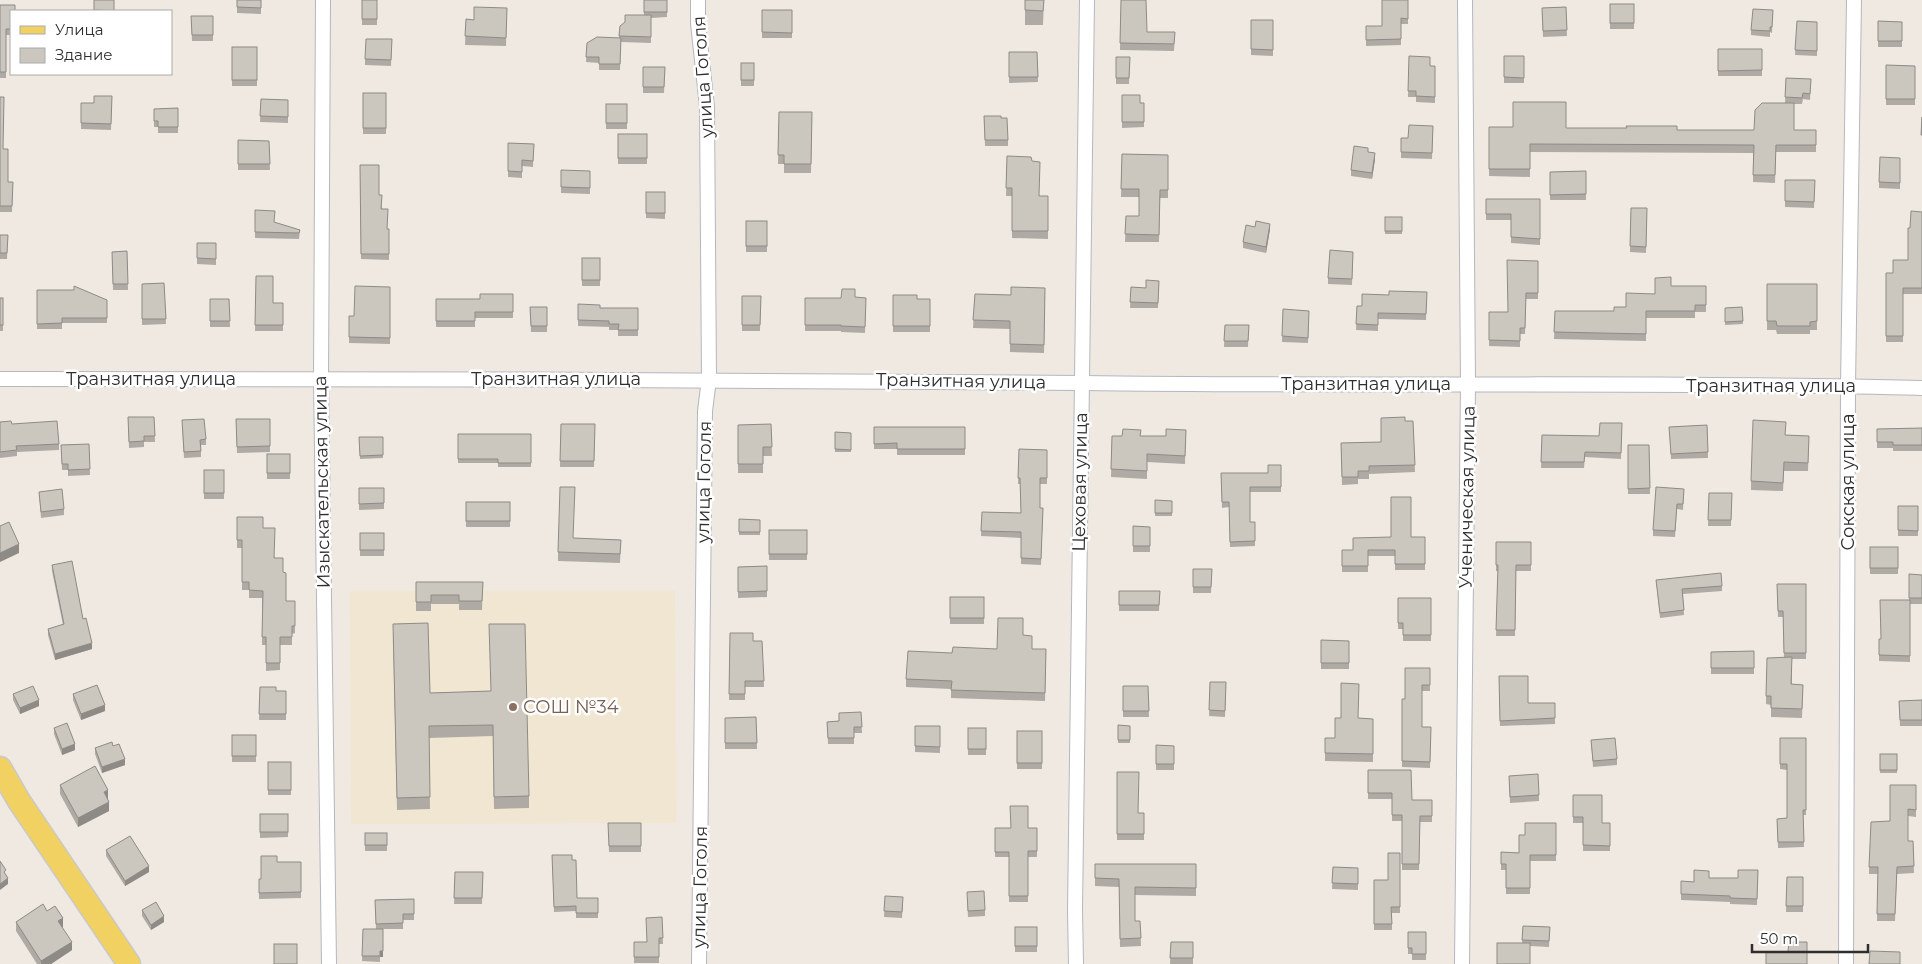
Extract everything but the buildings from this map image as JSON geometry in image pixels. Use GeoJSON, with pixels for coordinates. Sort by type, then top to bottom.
{"type":"FeatureCollection","features":[{"type":"Feature","properties":{"kind":"main road"},"geometry":{"type":"LineString","coordinates":[[0,768],[129,964]]}},
{"type":"Feature","properties":{"kind":"street","name":"Изыскательская улица"},"geometry":{"type":"LineString","coordinates":[[323,0],[321,379],[329,964]]}},
{"type":"Feature","properties":{"kind":"street","name":"улица Гоголя"},"geometry":{"type":"LineString","coordinates":[[698,0],[698,23],[707,107],[709,379],[705,411],[699,964]]}},
{"type":"Feature","properties":{"kind":"street","name":"Цеховая улица"},"geometry":{"type":"LineString","coordinates":[[1076,964],[1087,0]]}},
{"type":"Feature","properties":{"kind":"street","name":"Ученическая улица"},"geometry":{"type":"LineString","coordinates":[[1462,964],[1468,384],[1465,0]]}},
{"type":"Feature","properties":{"kind":"street","name":"Сокская улица"},"geometry":{"type":"LineString","coordinates":[[1846,964],[1848,386],[1854,0]]}},
{"type":"Feature","properties":{"kind":"street","name":"Транзитная улица"},"geometry":{"type":"LineString","coordinates":[[0,379],[709,379],[1922,388]]}},
{"type":"Feature","properties":{"kind":"shaded area","name":"СОШ №34"},"geometry":{"type":"Polygon","coordinates":[[[350,591],[675,591],[676,823],[351,824],[350,591]]]}},
{"type":"Feature","properties":{"kind":"place","name":"СОШ №34"},"geometry":{"type":"Point","coordinates":[513,707]}}]}
